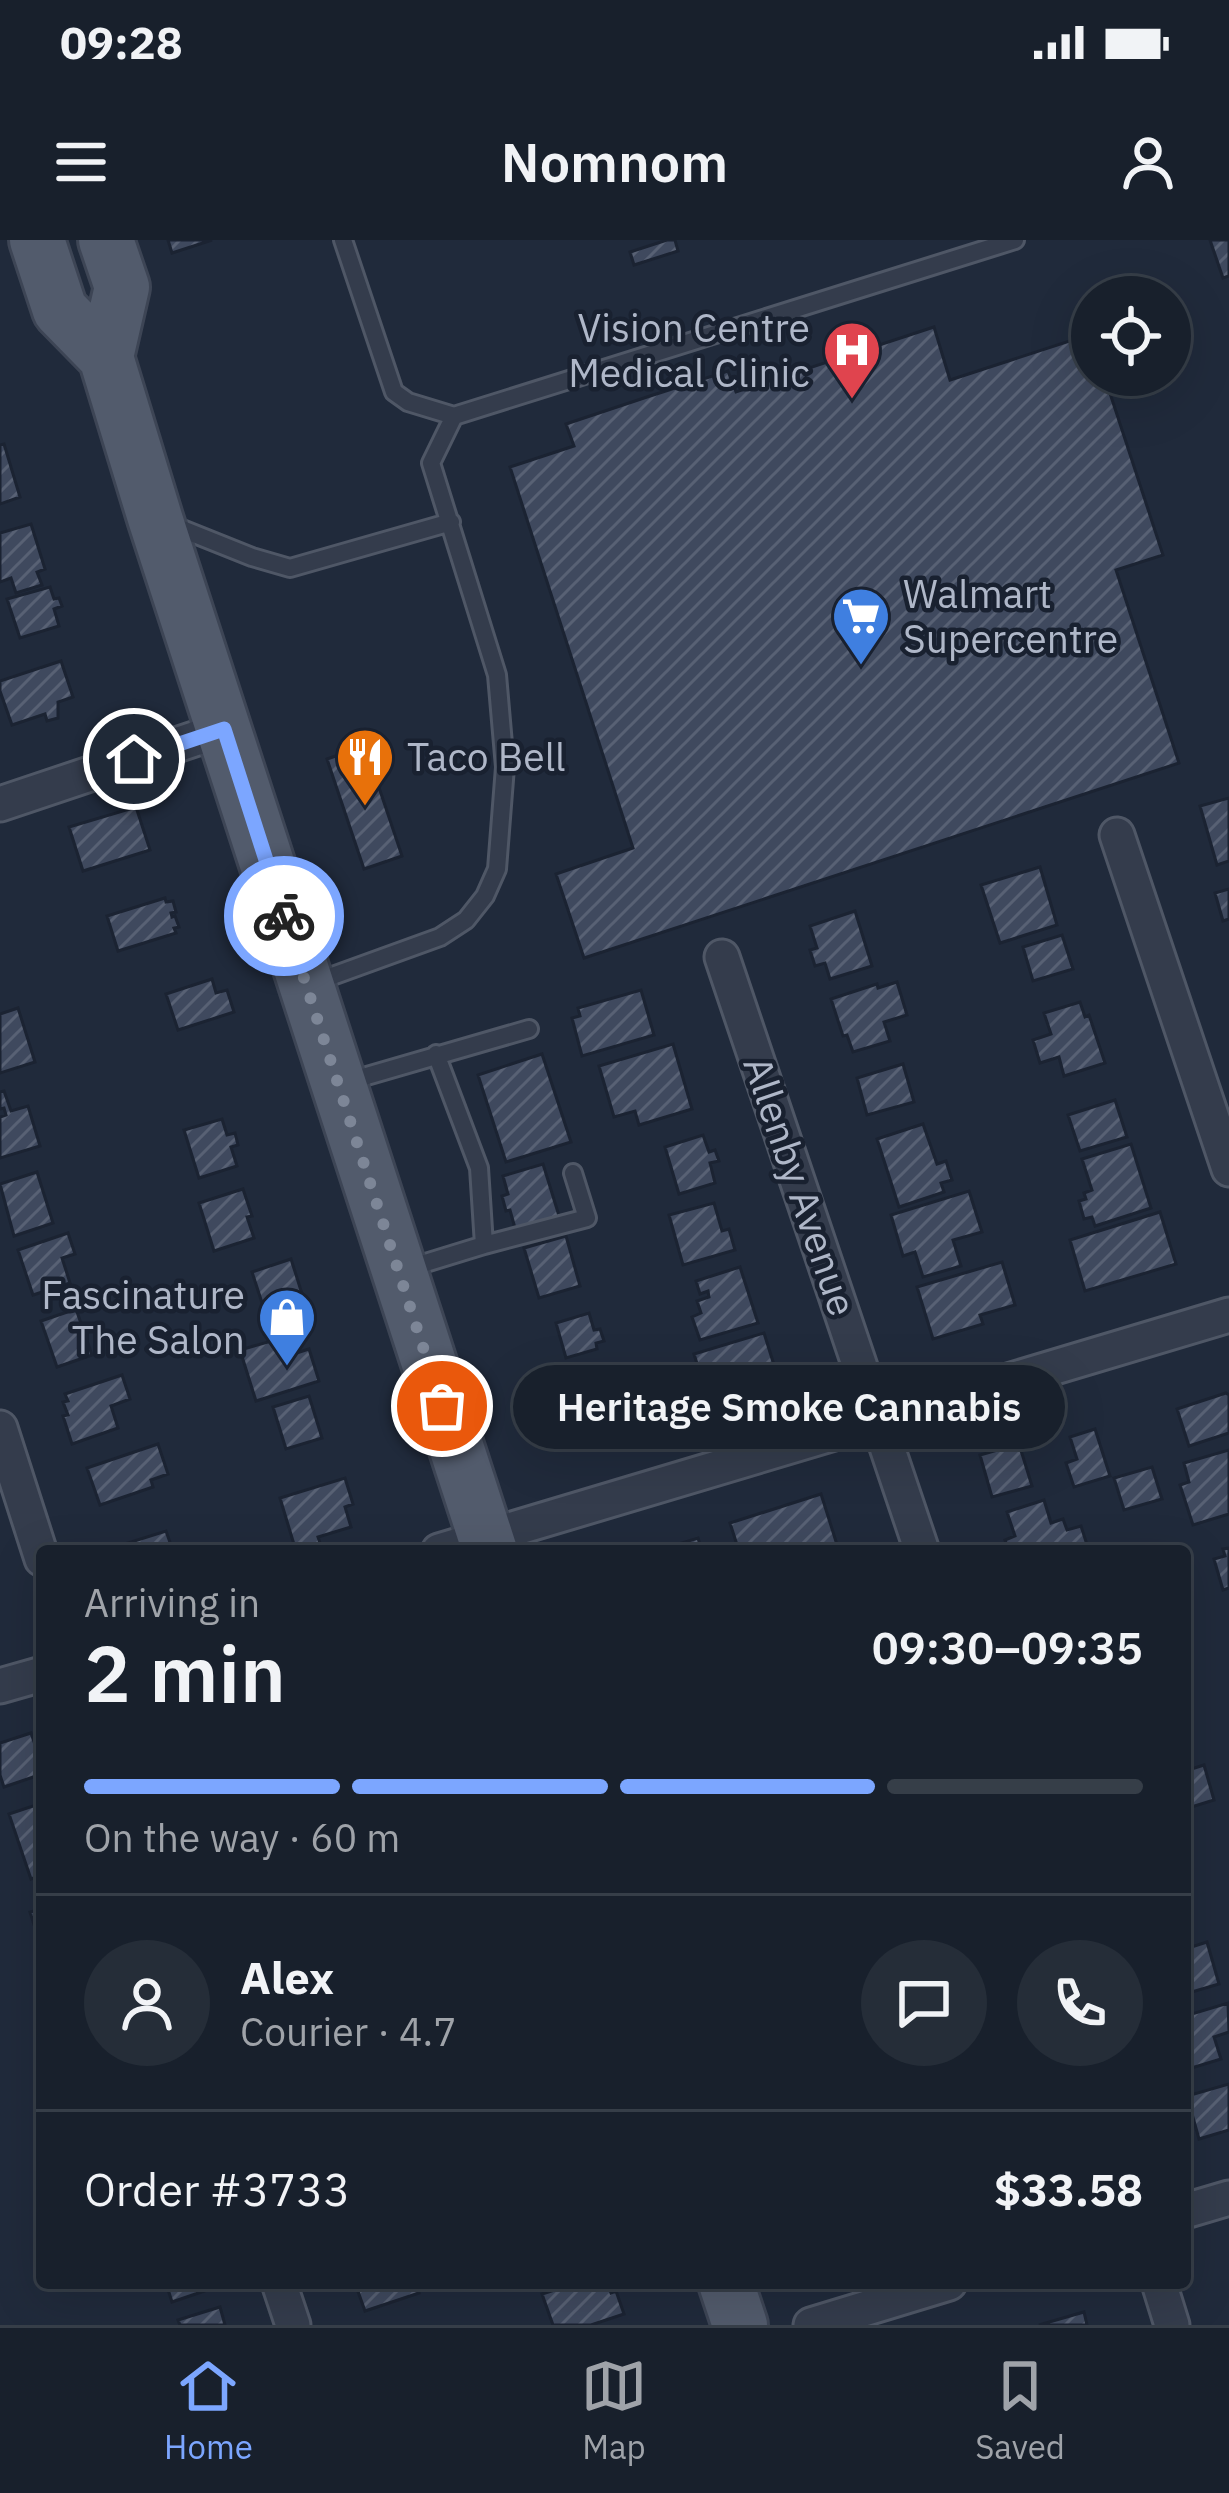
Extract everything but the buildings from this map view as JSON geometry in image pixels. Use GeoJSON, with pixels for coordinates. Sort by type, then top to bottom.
{"type":"FeatureCollection","features":[{"type":"Feature","properties":{"kind":"main road"},"geometry":{"type":"LineString","coordinates":[[38,240],[60,310],[106,357],[398,1271],[471,1545]]}},
{"type":"Feature","properties":{"kind":"main road"},"geometry":{"type":"LineString","coordinates":[[106,240],[122,287],[106,357]]}},
{"type":"Feature","properties":{"kind":"main road"},"geometry":{"type":"LineString","coordinates":[[728,2289],[740,2325]]}},
{"type":"Feature","properties":{"kind":"street"},"geometry":{"type":"LineString","coordinates":[[0,804],[224,729]]}},
{"type":"Feature","properties":{"kind":"street"},"geometry":{"type":"LineString","coordinates":[[1118,836],[1229,1169]]}},
{"type":"Feature","properties":{"kind":"street","name":"Allenby Avenue"},"geometry":{"type":"LineString","coordinates":[[722,957],[920,1545]]}},
{"type":"Feature","properties":{"kind":"street"},"geometry":{"type":"LineString","coordinates":[[474,1545],[1229,1315]]}},
{"type":"Feature","properties":{"kind":"street"},"geometry":{"type":"LineString","coordinates":[[0,1428],[38,1545]]}},
{"type":"Feature","properties":{"kind":"street"},"geometry":{"type":"LineString","coordinates":[[0,1686],[36,1675]]}},
{"type":"Feature","properties":{"kind":"street"},"geometry":{"type":"LineString","coordinates":[[1191,2209],[1229,2198]]}},
{"type":"Feature","properties":{"kind":"street"},"geometry":{"type":"LineString","coordinates":[[281,2289],[293,2325]]}},
{"type":"Feature","properties":{"kind":"street"},"geometry":{"type":"LineString","coordinates":[[811,2325],[930,2289]]}},
{"type":"Feature","properties":{"kind":"street"},"geometry":{"type":"LineString","coordinates":[[1161,2289],[1172,2325]]}},
{"type":"Feature","properties":{"kind":"lane"},"geometry":{"type":"LineString","coordinates":[[344,240],[394,392],[454,416],[1015,240]]}},
{"type":"Feature","properties":{"kind":"lane"},"geometry":{"type":"LineString","coordinates":[[307,986],[440,937],[466,920],[485,896],[497,869],[505,767],[496,675],[430,463],[454,416]]}},
{"type":"Feature","properties":{"kind":"lane"},"geometry":{"type":"LineString","coordinates":[[155,518],[290,568],[451,522]]}},
{"type":"Feature","properties":{"kind":"lane"},"geometry":{"type":"LineString","coordinates":[[339,1084],[529,1029]]}},
{"type":"Feature","properties":{"kind":"lane"},"geometry":{"type":"LineString","coordinates":[[436,1054],[479,1168],[484,1244]]}},
{"type":"Feature","properties":{"kind":"lane"},"geometry":{"type":"LineString","coordinates":[[398,1271],[586,1218],[573,1173]]}},
{"type":"Feature","properties":{"kind":"way so far"},"geometry":{"type":"LineString","coordinates":[[284,916],[442,1406]]}},
{"type":"Feature","properties":{"kind":"place","name":"Vision Centre Medical Clinic"},"geometry":{"type":"Point","coordinates":[852,401]}},
{"type":"Feature","properties":{"kind":"place","name":"Walmart Supercentre"},"geometry":{"type":"Point","coordinates":[861,667]}},
{"type":"Feature","properties":{"kind":"place","name":"Taco Bell"},"geometry":{"type":"Point","coordinates":[365,808]}},
{"type":"Feature","properties":{"kind":"place","name":"Fascinature The Salon"},"geometry":{"type":"Point","coordinates":[287,1368]}},
{"type":"Feature","properties":{"kind":"place","name":"Heritage Smoke Cannabis"},"geometry":{"type":"Point","coordinates":[442,1406]}},
{"type":"Feature","properties":{"kind":"route"},"geometry":{"type":"LineString","coordinates":[[134,759],[224,729],[284,916]]}}]}
